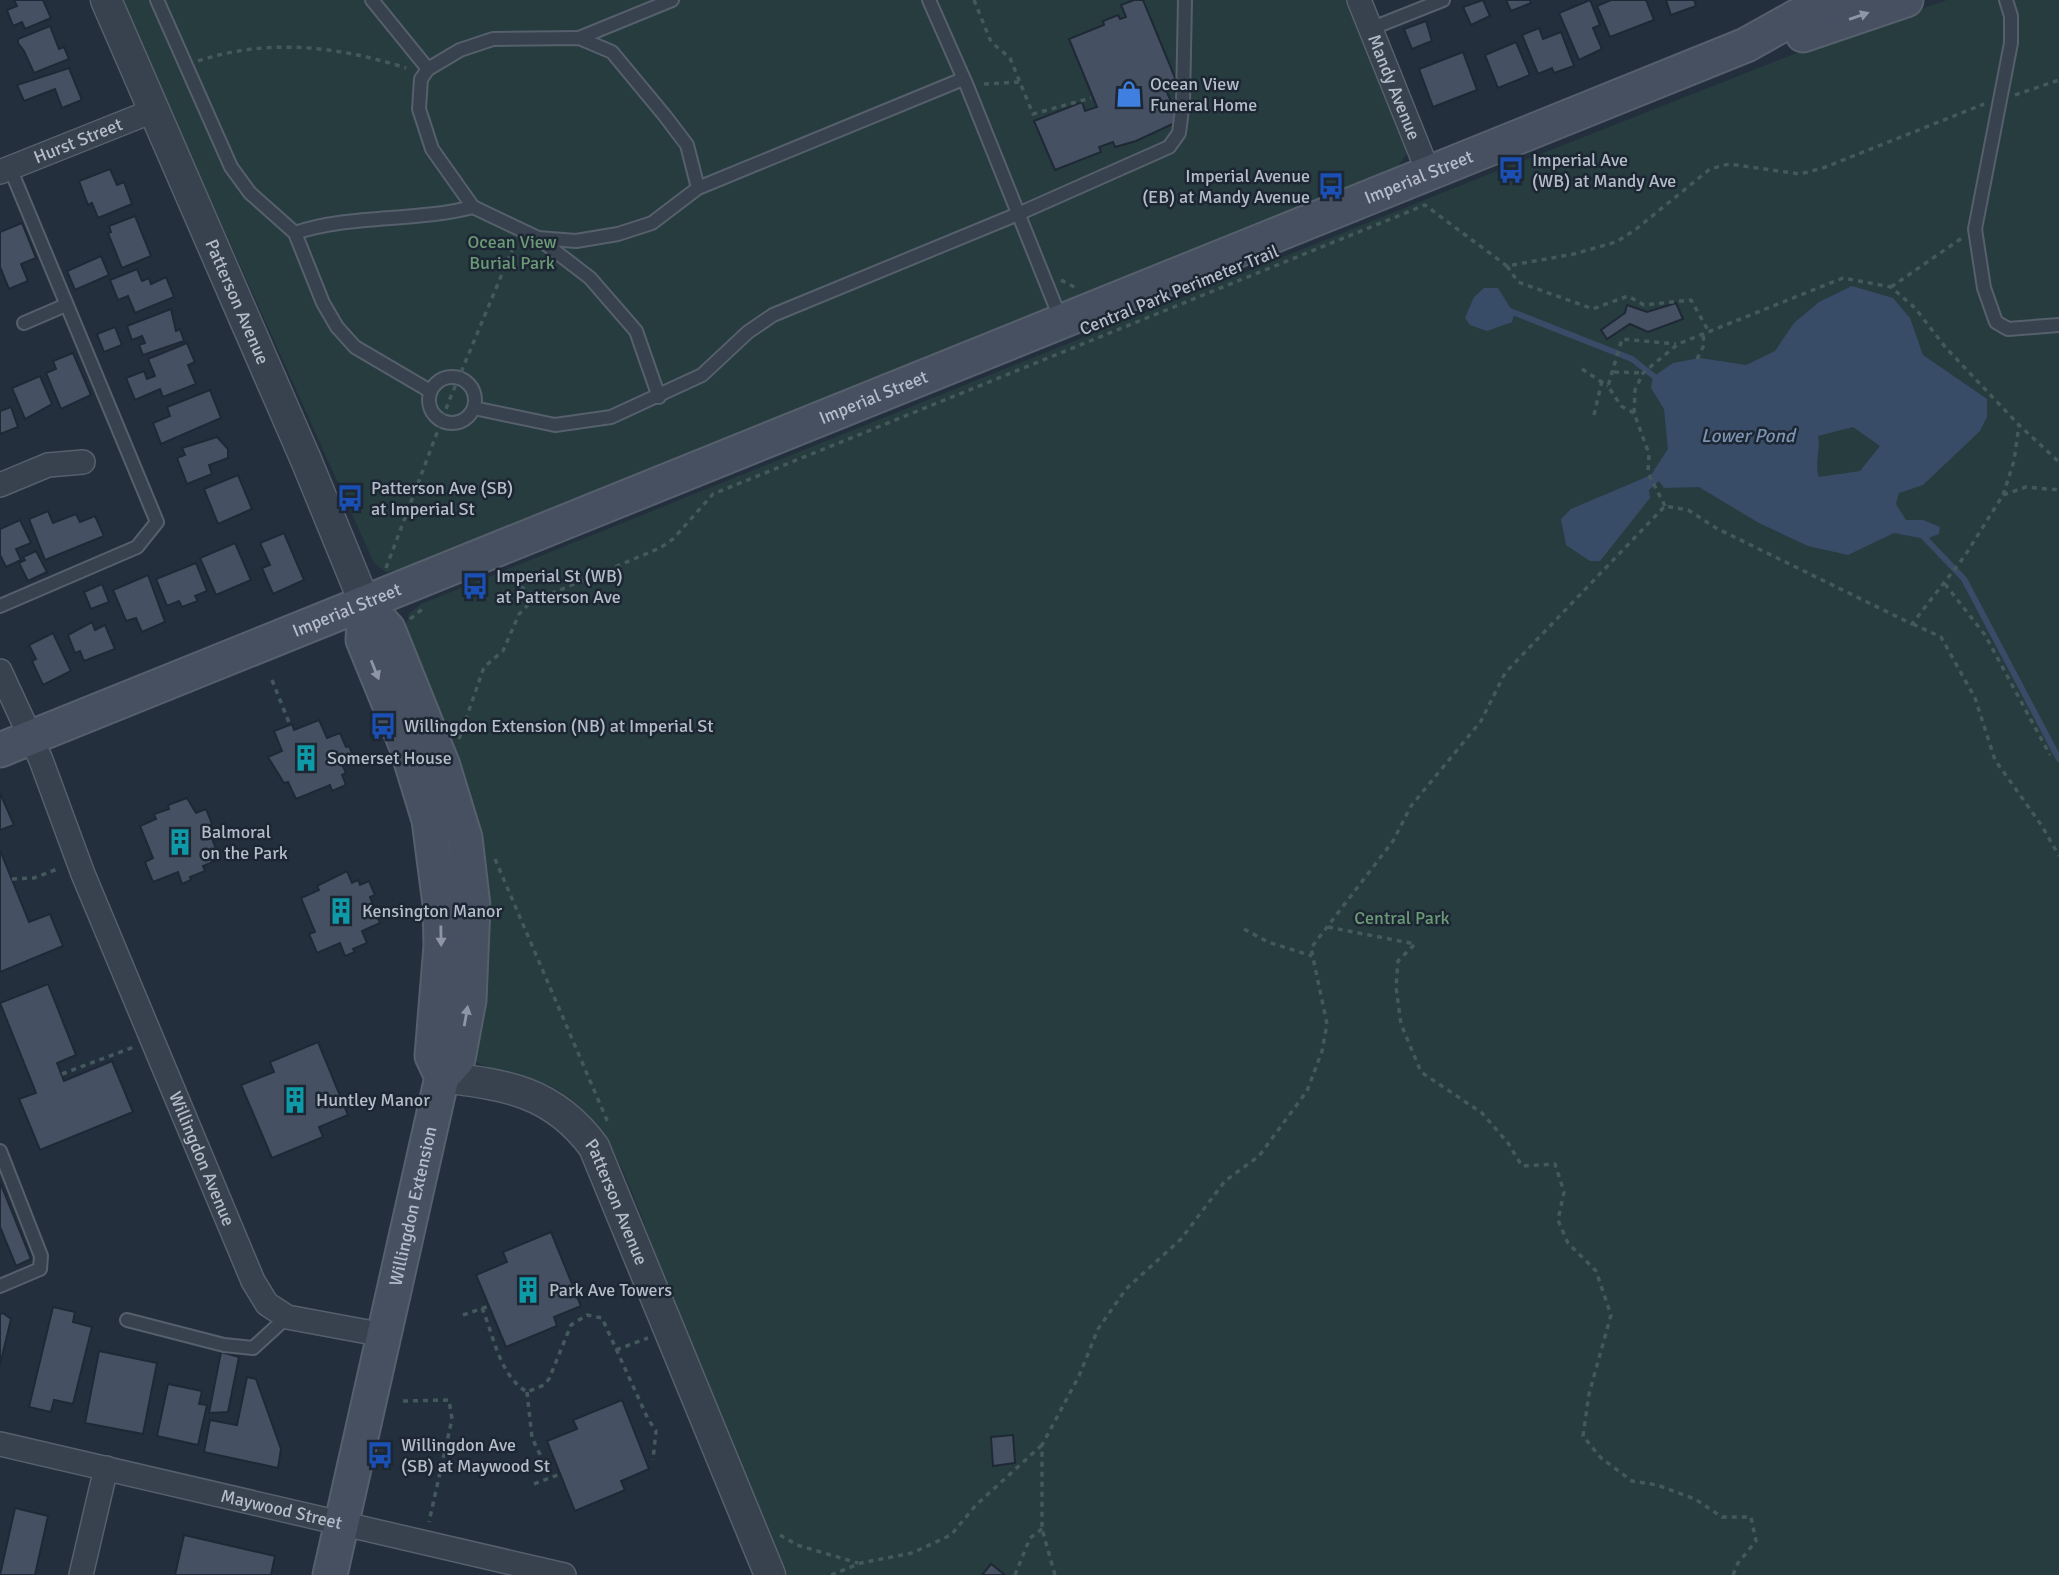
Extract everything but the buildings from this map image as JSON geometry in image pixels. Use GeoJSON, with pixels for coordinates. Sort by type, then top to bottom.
{"type":"FeatureCollection","features":[{"type":"Feature","properties":{"kind":"main road","name":"Imperial Street"},"geometry":{"type":"LineString","coordinates":[[0,750],[1746,45],[1797,17],[1836,0]]}},
{"type":"Feature","properties":{"kind":"main road","name":"Imperial Street"},"geometry":{"type":"LineString","coordinates":[[1746,45],[1801,36],[1906,0]]}},
{"type":"Feature","properties":{"kind":"main road","name":"Willingdon Extension"},"geometry":{"type":"LineString","coordinates":[[365,604],[363,640],[406,745],[429,820],[440,904],[441,946],[432,1056],[442,1077],[384,1335]]}},
{"type":"Feature","properties":{"kind":"main road"},"geometry":{"type":"LineString","coordinates":[[330,1575],[384,1335]]}},
{"type":"Feature","properties":{"kind":"street","name":"Patterson Avenue"},"geometry":{"type":"LineString","coordinates":[[106,0],[365,604]]}},
{"type":"Feature","properties":{"kind":"street","name":"Mandy Avenue"},"geometry":{"type":"LineString","coordinates":[[1359,0],[1429,174]]}},
{"type":"Feature","properties":{"kind":"street","name":"Hurst Street"},"geometry":{"type":"LineString","coordinates":[[5,170],[155,110]]}},
{"type":"Feature","properties":{"kind":"street"},"geometry":{"type":"LineString","coordinates":[[0,485],[48,465],[83,462]]}},
{"type":"Feature","properties":{"kind":"street","name":"Willingdon Avenue"},"geometry":{"type":"LineString","coordinates":[[0,671],[31,738],[83,874],[253,1281],[267,1304],[287,1317]]}},
{"type":"Feature","properties":{"kind":"street","name":"Patterson Avenue"},"geometry":{"type":"LineString","coordinates":[[442,1077],[528,1093],[561,1111],[594,1147],[770,1575]]}},
{"type":"Feature","properties":{"kind":"street"},"geometry":{"type":"LineString","coordinates":[[287,1317],[384,1335]]}},
{"type":"Feature","properties":{"kind":"street","name":"Maywood Street"},"geometry":{"type":"LineString","coordinates":[[0,1444],[564,1575]]}},
{"type":"Feature","properties":{"kind":"street"},"geometry":{"type":"LineString","coordinates":[[81,1575],[106,1468]]}},
{"type":"Feature","properties":{"kind":"lane"},"geometry":{"type":"LineString","coordinates":[[157,0],[231,167],[250,193],[295,233],[337,327],[355,348],[430,391]]}},
{"type":"Feature","properties":{"kind":"lane"},"geometry":{"type":"LineString","coordinates":[[372,0],[426,72]]}},
{"type":"Feature","properties":{"kind":"lane"},"geometry":{"type":"LineString","coordinates":[[659,397],[636,331],[590,278],[538,238],[473,207],[432,149],[419,109],[421,79],[426,72],[460,50],[493,38],[579,38],[672,0]]}},
{"type":"Feature","properties":{"kind":"lane"},"geometry":{"type":"LineString","coordinates":[[929,0],[1062,323]]}},
{"type":"Feature","properties":{"kind":"lane"},"geometry":{"type":"LineString","coordinates":[[474,408],[555,425],[611,417],[702,375],[748,332],[774,315],[1018,214],[1169,147],[1179,133],[1183,102],[1185,0]]}},
{"type":"Feature","properties":{"kind":"lane"},"geometry":{"type":"LineString","coordinates":[[1370,29],[1443,0]]}},
{"type":"Feature","properties":{"kind":"lane"},"geometry":{"type":"LineString","coordinates":[[2006,0],[2011,16],[2011,43],[1975,229],[1984,288],[1996,322],[2008,329],[2059,325]]}},
{"type":"Feature","properties":{"kind":"lane"},"geometry":{"type":"LineString","coordinates":[[579,38],[612,52],[665,116],[687,145],[698,188]]}},
{"type":"Feature","properties":{"kind":"lane"},"geometry":{"type":"LineString","coordinates":[[538,238],[576,241],[618,234],[652,223],[698,188],[965,83]]}},
{"type":"Feature","properties":{"kind":"lane"},"geometry":{"type":"LineString","coordinates":[[0,606],[137,547],[157,522],[66,305],[5,170]]}},
{"type":"Feature","properties":{"kind":"lane"},"geometry":{"type":"LineString","coordinates":[[295,233],[315,226],[441,215],[473,207]]}},
{"type":"Feature","properties":{"kind":"lane"},"geometry":{"type":"LineString","coordinates":[[23,323],[66,305]]}},
{"type":"Feature","properties":{"kind":"lane"},"geometry":{"type":"LineString","coordinates":[[445,378],[459,378],[471,387],[474,408],[464,420],[449,424],[442,422],[431,412],[430,391],[445,378]]}},
{"type":"Feature","properties":{"kind":"lane"},"geometry":{"type":"LineString","coordinates":[[0,1151],[41,1256],[40,1269],[0,1286]]}},
{"type":"Feature","properties":{"kind":"lane"},"geometry":{"type":"LineString","coordinates":[[127,1320],[223,1345],[253,1349],[287,1317]]}},
{"type":"Feature","properties":{"kind":"path"},"geometry":{"type":"LineString","coordinates":[[974,0],[991,42],[1010,58],[1033,114],[1091,97]]}},
{"type":"Feature","properties":{"kind":"path"},"geometry":{"type":"LineString","coordinates":[[186,65],[227,51],[278,47],[327,48],[426,72]]}},
{"type":"Feature","properties":{"kind":"path"},"geometry":{"type":"LineString","coordinates":[[2015,95],[2059,80]]}},
{"type":"Feature","properties":{"kind":"path"},"geometry":{"type":"LineString","coordinates":[[965,83],[1020,82]]}},
{"type":"Feature","properties":{"kind":"path"},"geometry":{"type":"LineString","coordinates":[[1697,359],[1706,333],[1691,300],[1644,305],[1628,296],[1593,309],[1518,282],[1507,266],[1574,254],[1616,242],[1635,230],[1710,169],[1729,164],[1800,174],[1823,168],[1991,101]]}},
{"type":"Feature","properties":{"kind":"path","name":"Central Park Perimeter Trail"},"geometry":{"type":"LineString","coordinates":[[457,746],[484,667],[503,651],[519,614],[539,599],[660,548],[673,539],[713,494],[1425,205],[1507,266]]}},
{"type":"Feature","properties":{"kind":"path"},"geometry":{"type":"LineString","coordinates":[[386,570],[459,378],[520,229]]}},
{"type":"Feature","properties":{"kind":"path"},"geometry":{"type":"LineString","coordinates":[[1891,287],[1975,229]]}},
{"type":"Feature","properties":{"kind":"path"},"geometry":{"type":"LineString","coordinates":[[1665,506],[1648,473],[1649,454],[1634,413],[1635,390],[1643,373],[1678,344],[1756,310],[1843,278],[1891,287],[1915,308],[1946,348],[2019,425],[2059,462]]}},
{"type":"Feature","properties":{"kind":"path"},"geometry":{"type":"LineString","coordinates":[[1608,386],[1622,339],[1678,344]]}},
{"type":"Feature","properties":{"kind":"path"},"geometry":{"type":"LineString","coordinates":[[1582,369],[1608,386],[1621,406],[1634,413]]}},
{"type":"Feature","properties":{"kind":"path"},"geometry":{"type":"LineString","coordinates":[[1613,372],[1643,373]]}},
{"type":"Feature","properties":{"kind":"path"},"geometry":{"type":"LineString","coordinates":[[1594,415],[1602,381]]}},
{"type":"Feature","properties":{"kind":"path"},"geometry":{"type":"LineString","coordinates":[[1912,624],[1945,584],[2003,495],[2014,461],[2019,425]]}},
{"type":"Feature","properties":{"kind":"path"},"geometry":{"type":"LineString","coordinates":[[2003,495],[2026,487],[2059,490]]}},
{"type":"Feature","properties":{"kind":"path"},"geometry":{"type":"LineString","coordinates":[[1665,506],[1688,510],[1716,528],[1941,636],[1975,698],[1995,760],[2042,826],[2059,856]]}},
{"type":"Feature","properties":{"kind":"path"},"geometry":{"type":"LineString","coordinates":[[831,1575],[860,1563],[912,1553],[951,1535],[976,1505],[1042,1446],[1079,1376],[1098,1329],[1126,1289],[1181,1239],[1225,1181],[1259,1156],[1307,1091],[1322,1051],[1327,1024],[1311,948],[1392,841],[1411,806],[1481,721],[1505,673],[1665,506]]}},
{"type":"Feature","properties":{"kind":"path"},"geometry":{"type":"LineString","coordinates":[[495,579],[505,575],[539,599]]}},
{"type":"Feature","properties":{"kind":"path"},"geometry":{"type":"LineString","coordinates":[[1945,584],[1985,635],[2050,755]]}},
{"type":"Feature","properties":{"kind":"path"},"geometry":{"type":"LineString","coordinates":[[407,619],[411,620],[428,605]]}},
{"type":"Feature","properties":{"kind":"path"},"geometry":{"type":"LineString","coordinates":[[272,680],[290,725]]}},
{"type":"Feature","properties":{"kind":"path"},"geometry":{"type":"LineString","coordinates":[[12,878],[33,878],[65,866]]}},
{"type":"Feature","properties":{"kind":"path"},"geometry":{"type":"LineString","coordinates":[[1328,927],[1415,944],[1398,961],[1396,998],[1401,1024],[1421,1072],[1482,1113],[1508,1143],[1522,1166],[1555,1164],[1564,1192],[1558,1220],[1568,1243],[1596,1271],[1611,1315],[1588,1394],[1583,1436],[1601,1458],[1632,1481],[1657,1485],[1695,1499],[1722,1517],[1751,1517],[1756,1541],[1738,1563],[1733,1575]]}},
{"type":"Feature","properties":{"kind":"path"},"geometry":{"type":"LineString","coordinates":[[1244,929],[1268,942],[1312,957]]}},
{"type":"Feature","properties":{"kind":"path"},"geometry":{"type":"LineString","coordinates":[[62,1074],[139,1045]]}},
{"type":"Feature","properties":{"kind":"path"},"geometry":{"type":"LineString","coordinates":[[463,1315],[489,1306]]}},
{"type":"Feature","properties":{"kind":"path"},"geometry":{"type":"LineString","coordinates":[[482,1308],[506,1370],[513,1381],[527,1392],[532,1437],[551,1478]]}},
{"type":"Feature","properties":{"kind":"path"},"geometry":{"type":"LineString","coordinates":[[527,1392],[544,1385],[549,1379],[567,1333],[576,1320],[593,1314],[599,1316],[656,1431],[653,1460]]}},
{"type":"Feature","properties":{"kind":"path"},"geometry":{"type":"LineString","coordinates":[[615,1350],[650,1337]]}},
{"type":"Feature","properties":{"kind":"path"},"geometry":{"type":"LineString","coordinates":[[403,1401],[449,1400],[452,1419],[428,1524]]}},
{"type":"Feature","properties":{"kind":"path"},"geometry":{"type":"LineString","coordinates":[[1042,1446],[1042,1529],[1055,1575]]}},
{"type":"Feature","properties":{"kind":"path"},"geometry":{"type":"LineString","coordinates":[[380,1455],[391,1458]]}},
{"type":"Feature","properties":{"kind":"path"},"geometry":{"type":"LineString","coordinates":[[534,1484],[560,1474]]}},
{"type":"Feature","properties":{"kind":"path"},"geometry":{"type":"LineString","coordinates":[[1015,1575],[1030,1538],[1042,1529]]}},
{"type":"Feature","properties":{"kind":"path"},"geometry":{"type":"LineString","coordinates":[[774,1532],[797,1545],[860,1563]]}},
{"type":"Feature","properties":{"kind":"green space","name":"Ocean View Burial Park"},"geometry":{"type":"Polygon","coordinates":[[[121,0],[1347,0],[1407,153],[1398,167],[399,570],[386,572],[374,563],[121,0]]]}},
{"type":"Feature","properties":{"kind":"green space","name":"Central Park"},"geometry":{"type":"Polygon","coordinates":[[[1947,0],[2059,0],[2059,1575],[781,1575],[766,1526],[704,1375],[695,1367],[656,1270],[658,1260],[630,1186],[606,1139],[572,1100],[550,1086],[474,1060],[480,991],[406,626],[409,614],[421,604],[1454,188],[1827,41],[1947,0]]]}},
{"type":"Feature","properties":{"kind":"water","name":"Lower Pond"},"geometry":{"type":"Polygon","coordinates":[[[1852,286],[1893,298],[1910,318],[1923,355],[1987,399],[1987,417],[1980,431],[1923,485],[1899,493],[1896,504],[1906,520],[1923,520],[1940,527],[1939,534],[1926,539],[1894,533],[1848,555],[1808,546],[1759,523],[1699,487],[1664,488],[1659,481],[1649,490],[1650,498],[1600,561],[1590,561],[1566,545],[1561,519],[1571,509],[1651,475],[1668,449],[1664,409],[1651,388],[1653,377],[1673,363],[1700,358],[1746,365],[1775,351],[1794,323],[1819,302],[1852,286]],[[1853,427],[1818,436],[1819,477],[1860,471],[1880,446],[1853,427]]]}},
{"type":"Feature","properties":{"kind":"water"},"geometry":{"type":"Polygon","coordinates":[[[1484,288],[1498,288],[1514,314],[1512,322],[1487,331],[1470,325],[1465,318],[1474,297],[1484,288]]]}},
{"type":"Feature","properties":{"kind":"waterway"},"geometry":{"type":"LineString","coordinates":[[1510,311],[1632,359],[1660,381]]}},
{"type":"Feature","properties":{"kind":"waterway"},"geometry":{"type":"LineString","coordinates":[[1922,535],[1964,579],[2059,759]]}},
{"type":"Feature","properties":{"kind":"place","name":"Ocean View Funeral Home"},"geometry":{"type":"Point","coordinates":[1129,94]}},
{"type":"Feature","properties":{"kind":"place","name":"Imperial Ave (WB) at Mandy Ave"},"geometry":{"type":"Point","coordinates":[1511,170]}},
{"type":"Feature","properties":{"kind":"place","name":"Imperial Avenue (EB) at Mandy Avenue"},"geometry":{"type":"Point","coordinates":[1331,186]}},
{"type":"Feature","properties":{"kind":"place","name":"Patterson Ave (SB) at Imperial St"},"geometry":{"type":"Point","coordinates":[350,498]}},
{"type":"Feature","properties":{"kind":"place","name":"Imperial St (WB) at Patterson Ave"},"geometry":{"type":"Point","coordinates":[475,586]}},
{"type":"Feature","properties":{"kind":"place","name":"Willingdon Extension (NB) at Imperial St"},"geometry":{"type":"Point","coordinates":[383,726]}},
{"type":"Feature","properties":{"kind":"place","name":"Somerset House"},"geometry":{"type":"Point","coordinates":[306,758]}},
{"type":"Feature","properties":{"kind":"place","name":"Balmoral on the Park"},"geometry":{"type":"Point","coordinates":[180,842]}},
{"type":"Feature","properties":{"kind":"place","name":"Kensington Manor"},"geometry":{"type":"Point","coordinates":[341,911]}},
{"type":"Feature","properties":{"kind":"place","name":"Huntley Manor"},"geometry":{"type":"Point","coordinates":[295,1100]}},
{"type":"Feature","properties":{"kind":"place","name":"Park Ave Towers"},"geometry":{"type":"Point","coordinates":[528,1290]}},
{"type":"Feature","properties":{"kind":"place","name":"Willingdon Ave (SB) at Maywood St"},"geometry":{"type":"Point","coordinates":[380,1455]}}]}
